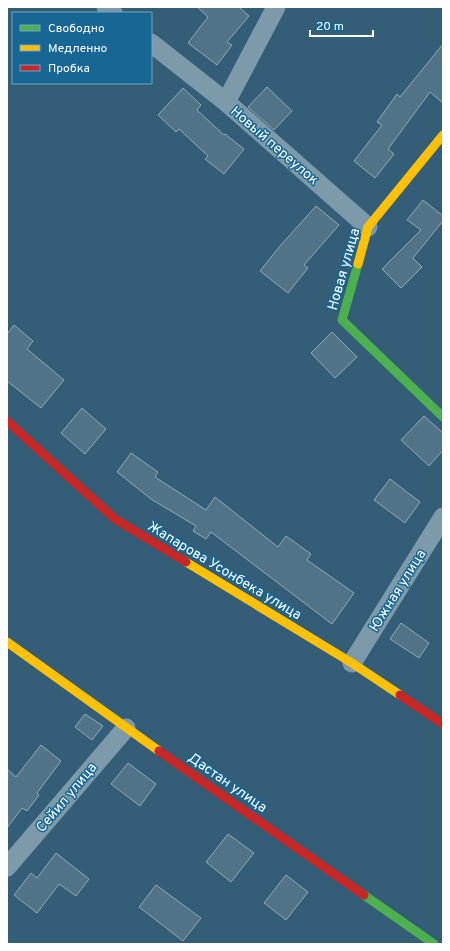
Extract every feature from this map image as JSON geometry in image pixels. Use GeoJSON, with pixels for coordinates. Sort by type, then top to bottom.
{"type":"FeatureCollection","features":[{"type":"Feature","properties":{"kind":"street","name":"Новый переулок"},"geometry":{"type":"LineString","coordinates":[[276,7],[226,102],[368,227]]}},
{"type":"Feature","properties":{"kind":"street"},"geometry":{"type":"LineString","coordinates":[[152,43],[226,102]]}},
{"type":"Feature","properties":{"kind":"street","name":"Новая улица"},"geometry":{"type":"LineString","coordinates":[[443,135],[368,227],[342,320],[443,417]]}},
{"type":"Feature","properties":{"kind":"street","name":"Жапарова Усонбека улица"},"geometry":{"type":"LineString","coordinates":[[7,421],[115,519],[352,663],[443,724]]}},
{"type":"Feature","properties":{"kind":"street","name":"Южная улица"},"geometry":{"type":"LineString","coordinates":[[352,663],[443,517]]}},
{"type":"Feature","properties":{"kind":"street","name":"Дастан улица"},"geometry":{"type":"LineString","coordinates":[[7,642],[126,728],[434,944]]}},
{"type":"Feature","properties":{"kind":"street","name":"Сейил улица"},"geometry":{"type":"LineString","coordinates":[[7,867],[126,728]]}},
{"type":"Feature","properties":{"kind":"building"},"geometry":{"type":"Polygon","coordinates":[[[197,7],[239,7],[249,16],[227,42],[232,45],[217,65],[188,43],[208,17],[197,7]]]}},
{"type":"Feature","properties":{"kind":"building"},"geometry":{"type":"Polygon","coordinates":[[[443,44],[443,103],[430,92],[388,149],[394,154],[375,178],[354,161],[382,125],[377,122],[397,94],[400,97],[443,44]]]}},
{"type":"Feature","properties":{"kind":"building"},"geometry":{"type":"Polygon","coordinates":[[[267,87],[292,111],[274,130],[248,107],[267,87]]]}},
{"type":"Feature","properties":{"kind":"building"},"geometry":{"type":"Polygon","coordinates":[[[183,88],[201,105],[197,110],[224,135],[225,134],[244,149],[224,174],[205,159],[208,156],[179,129],[176,132],[158,115],[183,88]]]}},
{"type":"Feature","properties":{"kind":"building"},"geometry":{"type":"Polygon","coordinates":[[[423,200],[443,216],[443,221],[413,258],[422,267],[401,288],[382,269],[421,230],[407,220],[423,200]]]}},
{"type":"Feature","properties":{"kind":"building"},"geometry":{"type":"Polygon","coordinates":[[[316,206],[339,225],[304,265],[308,268],[288,293],[260,271],[316,206]]]}},
{"type":"Feature","properties":{"kind":"building"},"geometry":{"type":"Polygon","coordinates":[[[14,325],[33,341],[27,349],[64,380],[41,408],[7,381],[7,334],[14,325]]]}},
{"type":"Feature","properties":{"kind":"building"},"geometry":{"type":"Polygon","coordinates":[[[332,332],[357,357],[335,378],[311,353],[332,332]]]}},
{"type":"Feature","properties":{"kind":"building"},"geometry":{"type":"Polygon","coordinates":[[[82,408],[106,429],[85,454],[61,433],[82,408]]]}},
{"type":"Feature","properties":{"kind":"building"},"geometry":{"type":"Polygon","coordinates":[[[424,416],[443,433],[443,450],[429,466],[401,440],[424,416]]]}},
{"type":"Feature","properties":{"kind":"building"},"geometry":{"type":"Polygon","coordinates":[[[131,453],[158,472],[155,477],[206,510],[215,497],[278,547],[286,536],[311,554],[307,560],[354,593],[332,624],[211,532],[206,539],[193,531],[196,526],[151,499],[117,472],[131,453]]]}},
{"type":"Feature","properties":{"kind":"building"},"geometry":{"type":"Polygon","coordinates":[[[390,479],[420,502],[405,523],[374,500],[390,479]]]}},
{"type":"Feature","properties":{"kind":"building"},"geometry":{"type":"Polygon","coordinates":[[[401,623],[429,643],[419,658],[390,639],[401,623]]]}},
{"type":"Feature","properties":{"kind":"building"},"geometry":{"type":"Polygon","coordinates":[[[85,714],[103,726],[92,740],[75,727],[85,714]]]}},
{"type":"Feature","properties":{"kind":"building"},"geometry":{"type":"Polygon","coordinates":[[[41,745],[61,761],[37,793],[39,795],[27,811],[22,808],[7,828],[7,769],[16,777],[41,745]]]}},
{"type":"Feature","properties":{"kind":"building"},"geometry":{"type":"Polygon","coordinates":[[[128,763],[156,784],[140,806],[111,784],[128,763]]]}},
{"type":"Feature","properties":{"kind":"building"},"geometry":{"type":"Polygon","coordinates":[[[228,834],[254,853],[231,882],[206,862],[228,834]]]}},
{"type":"Feature","properties":{"kind":"building"},"geometry":{"type":"Polygon","coordinates":[[[56,853],[89,879],[76,896],[59,884],[37,913],[14,895],[31,873],[37,878],[56,853]]]}},
{"type":"Feature","properties":{"kind":"building"},"geometry":{"type":"Polygon","coordinates":[[[286,875],[308,892],[286,920],[264,903],[286,875]]]}},
{"type":"Feature","properties":{"kind":"building"},"geometry":{"type":"Polygon","coordinates":[[[156,885],[201,918],[183,941],[139,907],[156,885]]]}},
{"type":"Feature","properties":{"kind":"traffic: fast"},"geometry":{"type":"LineString","coordinates":[[358,264],[342,320],[443,417]]}},
{"type":"Feature","properties":{"kind":"traffic: fast"},"geometry":{"type":"LineString","coordinates":[[364,895],[434,944]]}},
{"type":"Feature","properties":{"kind":"traffic: slow"},"geometry":{"type":"LineString","coordinates":[[358,264],[368,227],[443,135]]}},
{"type":"Feature","properties":{"kind":"traffic: slow"},"geometry":{"type":"LineString","coordinates":[[186,562],[352,663],[400,695]]}},
{"type":"Feature","properties":{"kind":"traffic: slow"},"geometry":{"type":"LineString","coordinates":[[7,642],[159,751]]}},
{"type":"Feature","properties":{"kind":"traffic: jam"},"geometry":{"type":"LineString","coordinates":[[7,421],[115,519],[186,562]]}},
{"type":"Feature","properties":{"kind":"traffic: jam"},"geometry":{"type":"LineString","coordinates":[[400,695],[443,724]]}},
{"type":"Feature","properties":{"kind":"traffic: jam"},"geometry":{"type":"LineString","coordinates":[[159,751],[364,895]]}}]}
